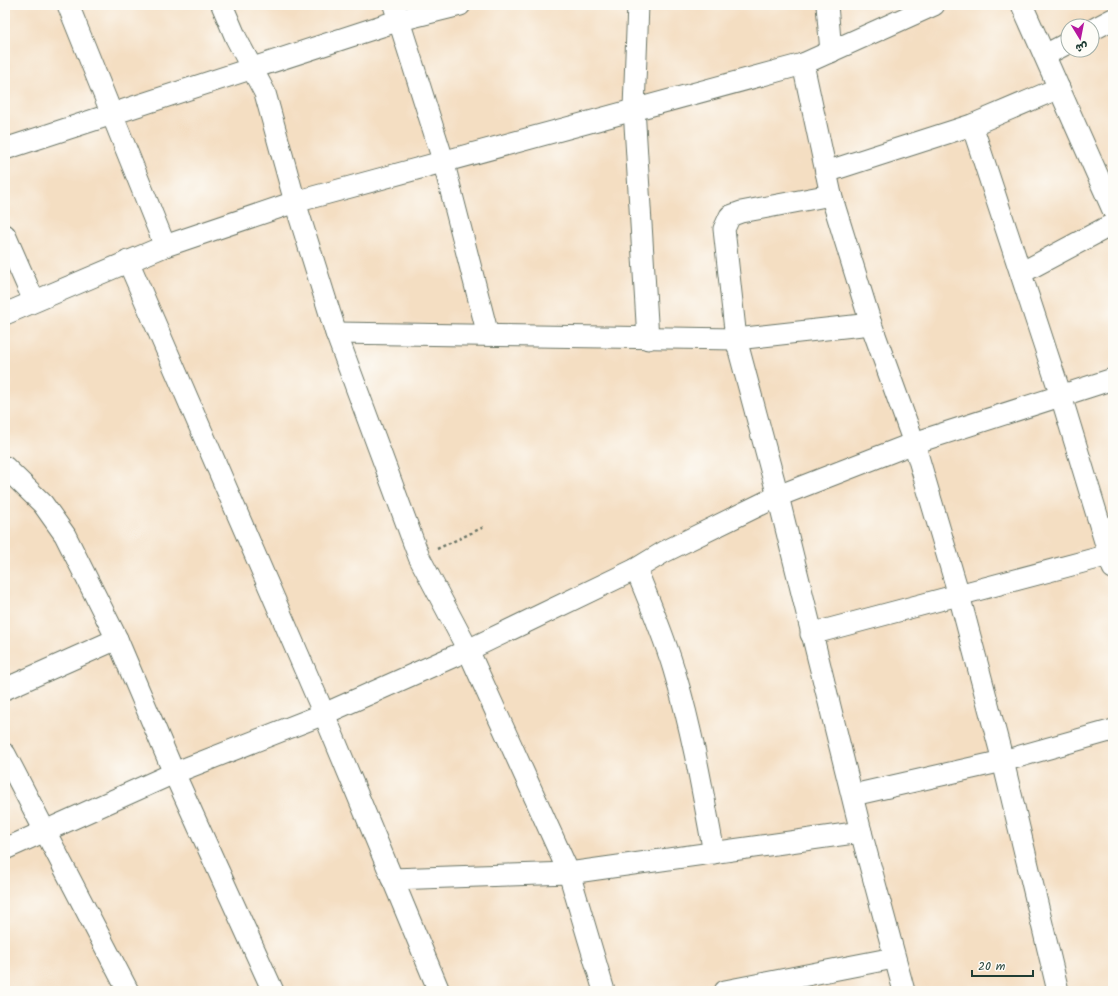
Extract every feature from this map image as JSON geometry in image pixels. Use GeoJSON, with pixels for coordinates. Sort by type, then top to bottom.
{"type":"FeatureCollection","features":[{"type":"Feature","properties":{"kind":"street"},"geometry":{"type":"LineString","coordinates":[[68,5],[165,246]]}},
{"type":"Feature","properties":{"kind":"street"},"geometry":{"type":"LineString","coordinates":[[222,5],[236,38],[265,93],[273,115],[295,202],[336,333],[419,557],[468,650],[569,873],[604,991]]}},
{"type":"Feature","properties":{"kind":"street"},"geometry":{"type":"LineString","coordinates":[[5,149],[253,69],[397,12],[460,5]]}},
{"type":"Feature","properties":{"kind":"street"},"geometry":{"type":"LineString","coordinates":[[638,5],[634,108],[648,339]]}},
{"type":"Feature","properties":{"kind":"street"},"geometry":{"type":"LineString","coordinates":[[827,5],[830,52]]}},
{"type":"Feature","properties":{"kind":"street"},"geometry":{"type":"LineString","coordinates":[[5,314],[165,246],[295,202],[634,108],[803,64],[934,5]]}},
{"type":"Feature","properties":{"kind":"street"},"geometry":{"type":"LineString","coordinates":[[1022,5],[1113,210]]}},
{"type":"Feature","properties":{"kind":"street"},"geometry":{"type":"LineString","coordinates":[[397,12],[443,160],[488,335]]}},
{"type":"Feature","properties":{"kind":"street"},"geometry":{"type":"LineString","coordinates":[[1100,26],[1113,19]]}},
{"type":"Feature","properties":{"kind":"street"},"geometry":{"type":"LineString","coordinates":[[1045,55],[1060,47]]}},
{"type":"Feature","properties":{"kind":"street"},"geometry":{"type":"LineString","coordinates":[[803,64],[831,195],[871,324],[914,443],[959,595],[1003,761],[1058,991]]}},
{"type":"Feature","properties":{"kind":"street"},"geometry":{"type":"LineString","coordinates":[[826,172],[972,125],[1059,88]]}},
{"type":"Feature","properties":{"kind":"street"},"geometry":{"type":"LineString","coordinates":[[811,634],[959,595],[1112,559],[1061,396],[972,125]]}},
{"type":"Feature","properties":{"kind":"street"},"geometry":{"type":"LineString","coordinates":[[831,195],[741,212],[730,216],[724,229],[725,240],[736,339],[778,496],[861,832],[904,991]]}},
{"type":"Feature","properties":{"kind":"street"},"geometry":{"type":"LineString","coordinates":[[1021,273],[1113,224]]}},
{"type":"Feature","properties":{"kind":"street"},"geometry":{"type":"LineString","coordinates":[[5,235],[34,301]]}},
{"type":"Feature","properties":{"kind":"street"},"geometry":{"type":"LineString","coordinates":[[128,261],[324,714],[439,991]]}},
{"type":"Feature","properties":{"kind":"street"},"geometry":{"type":"LineString","coordinates":[[336,333],[648,339],[736,339],[871,324]]}},
{"type":"Feature","properties":{"kind":"street"},"geometry":{"type":"LineString","coordinates":[[5,849],[174,773],[324,714],[468,650],[636,569],[664,552],[778,496],[914,443],[1113,378]]}},
{"type":"Feature","properties":{"kind":"street"},"geometry":{"type":"LineString","coordinates":[[5,467],[44,504],[65,535],[117,639],[174,773],[273,991]]}},
{"type":"Feature","properties":{"kind":"street"},"geometry":{"type":"LineString","coordinates":[[636,569],[659,627],[676,676],[691,734],[714,853]]}},
{"type":"Feature","properties":{"kind":"street"},"geometry":{"type":"LineString","coordinates":[[5,689],[117,639]]}},
{"type":"Feature","properties":{"kind":"street"},"geometry":{"type":"LineString","coordinates":[[853,795],[1003,761],[1113,730]]}},
{"type":"Feature","properties":{"kind":"street"},"geometry":{"type":"LineString","coordinates":[[5,754],[128,991]]}},
{"type":"Feature","properties":{"kind":"street"},"geometry":{"type":"LineString","coordinates":[[392,879],[569,873],[861,832]]}},
{"type":"Feature","properties":{"kind":"street"},"geometry":{"type":"LineString","coordinates":[[725,991],[894,958]]}},
{"type":"Feature","properties":{"kind":"path"},"geometry":{"type":"LineString","coordinates":[[419,557],[484,527]]}}]}
